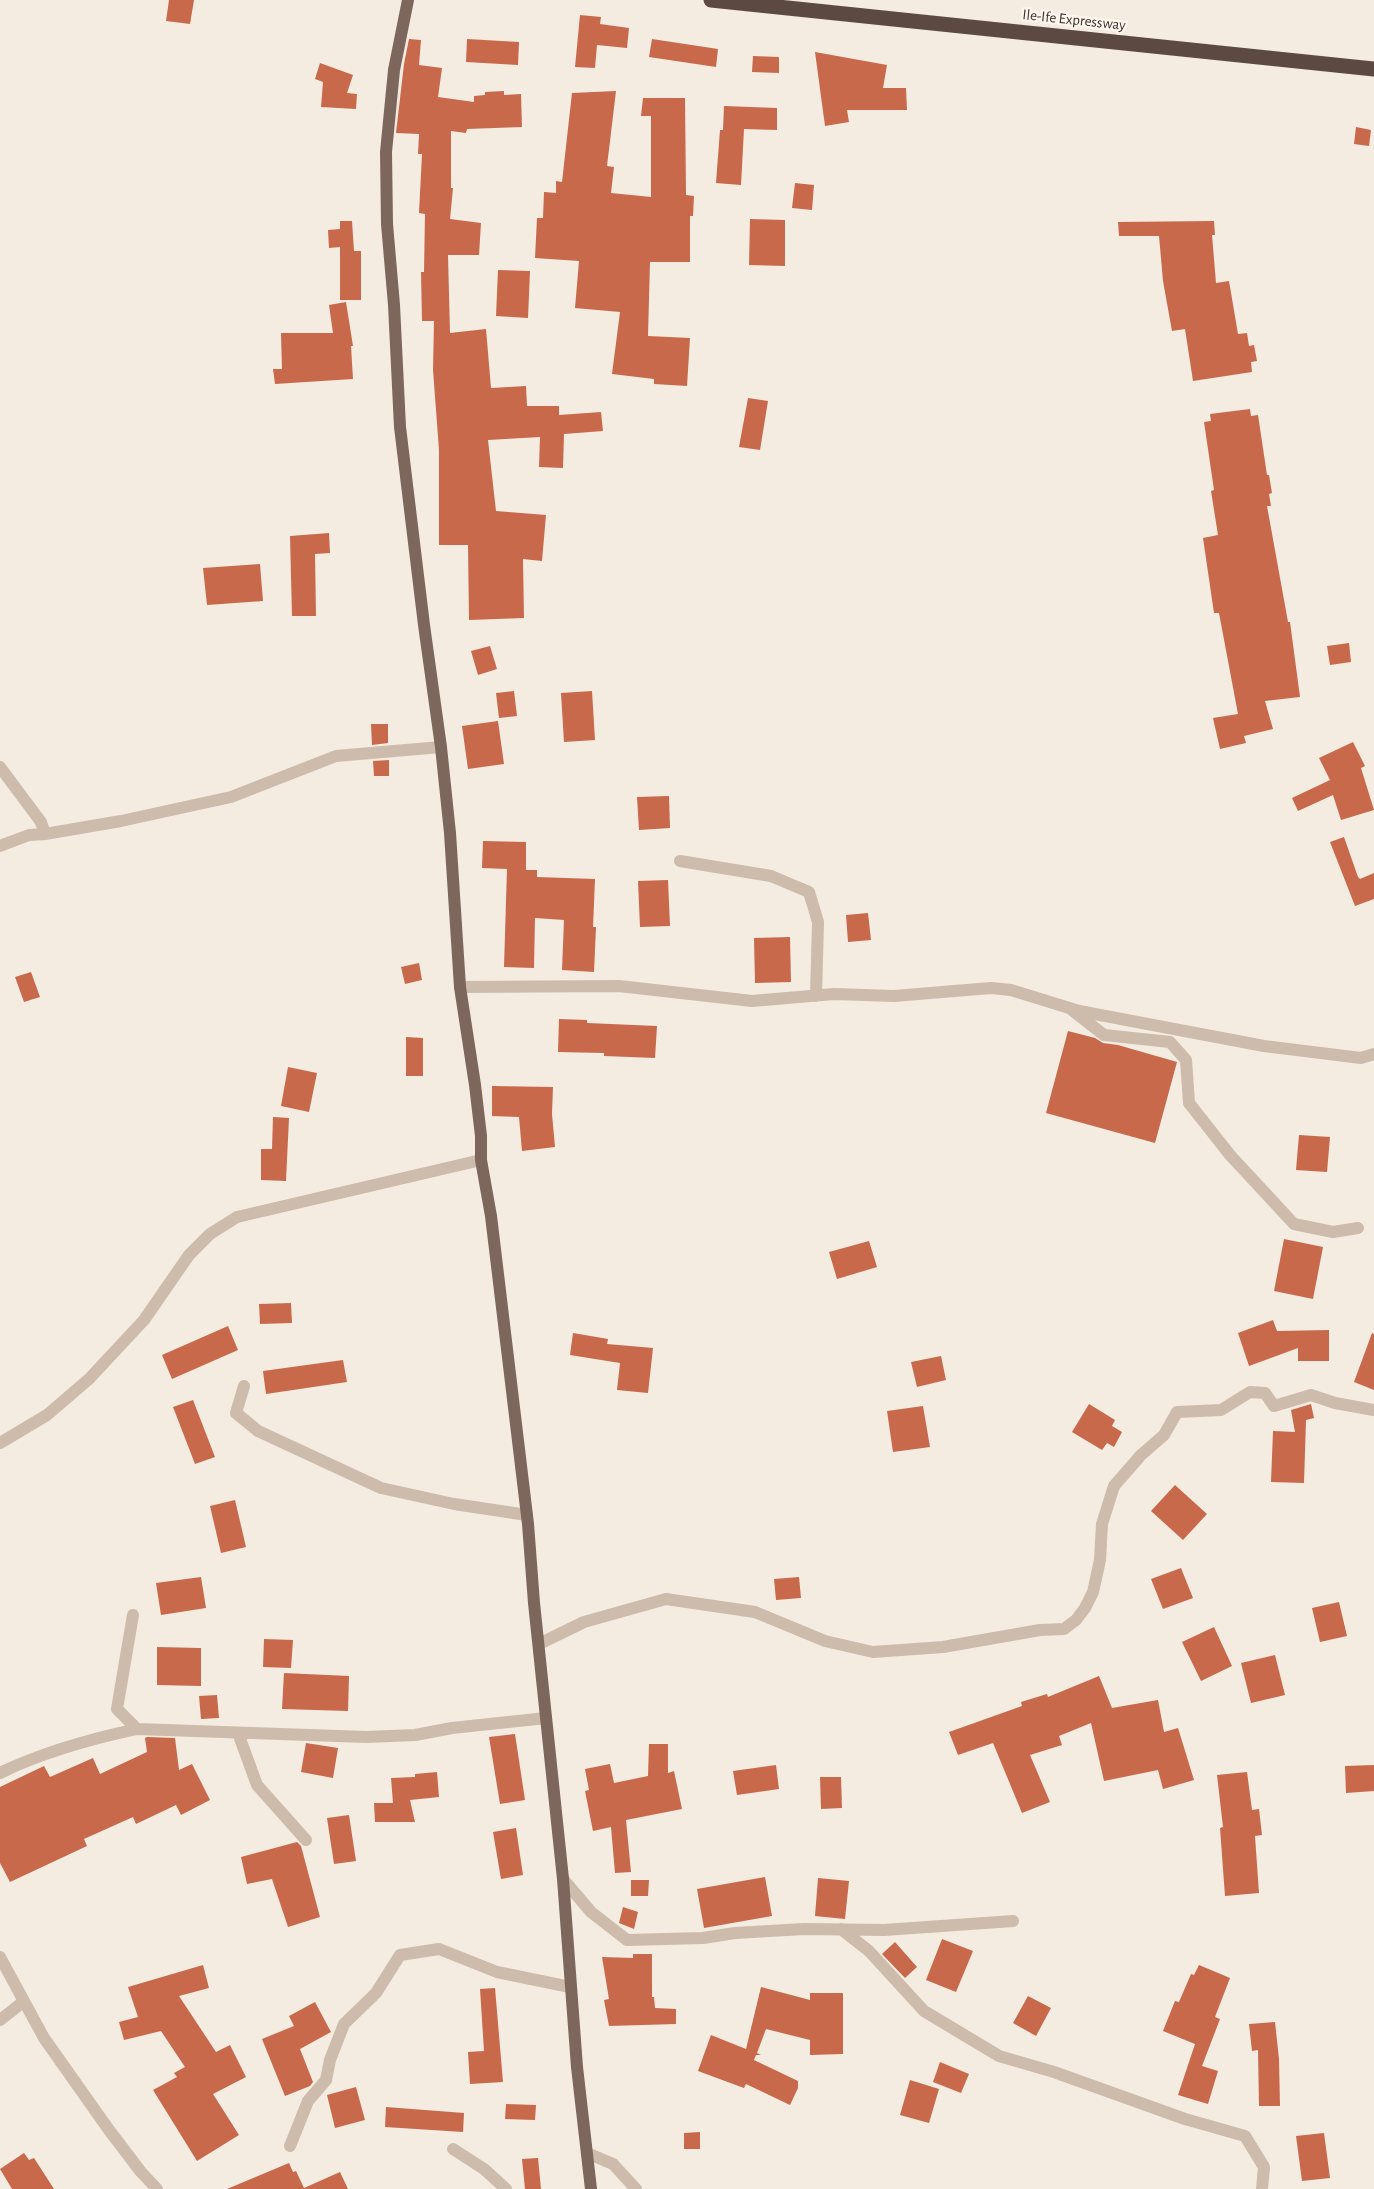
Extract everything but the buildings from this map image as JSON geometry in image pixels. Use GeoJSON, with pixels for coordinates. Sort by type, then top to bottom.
{"type":"FeatureCollection","features":[{"type":"Feature","properties":{"kind":"highway","name":"Ile-Ife Expressway"},"geometry":{"type":"LineString","coordinates":[[711,0],[1374,69]]}},
{"type":"Feature","properties":{"kind":"main road"},"geometry":{"type":"LineString","coordinates":[[408,0],[394,70],[388,115],[386,152],[387,224],[400,427],[424,625],[442,747],[450,833],[460,986],[475,1085],[481,1136],[481,1160],[490,1216],[527,1515],[563,1879],[570,1987],[591,2189]]}},
{"type":"Feature","properties":{"kind":"street"},"geometry":{"type":"LineString","coordinates":[[0,846],[29,835],[45,834],[121,820],[232,797],[336,756],[442,747]]}},
{"type":"Feature","properties":{"kind":"street"},"geometry":{"type":"LineString","coordinates":[[0,766],[41,822],[45,834]]}},
{"type":"Feature","properties":{"kind":"street"},"geometry":{"type":"LineString","coordinates":[[680,861],[771,876],[809,892],[818,922],[816,996]]}},
{"type":"Feature","properties":{"kind":"street"},"geometry":{"type":"LineString","coordinates":[[460,986],[619,986],[752,1001],[834,994],[894,996],[991,988],[1011,990],[1068,1007],[1264,1046],[1361,1058],[1374,1054]]}},
{"type":"Feature","properties":{"kind":"street"},"geometry":{"type":"LineString","coordinates":[[1068,1007],[1104,1035],[1170,1042],[1186,1060],[1189,1103],[1230,1155],[1294,1224],[1333,1232],[1358,1228]]}},
{"type":"Feature","properties":{"kind":"street"},"geometry":{"type":"LineString","coordinates":[[0,1443],[47,1415],[89,1379],[144,1320],[189,1255],[210,1234],[237,1217],[481,1160]]}},
{"type":"Feature","properties":{"kind":"street"},"geometry":{"type":"LineString","coordinates":[[244,1386],[236,1413],[258,1431],[363,1480],[381,1488],[454,1504],[527,1515]]}},
{"type":"Feature","properties":{"kind":"street"},"geometry":{"type":"LineString","coordinates":[[539,1644],[584,1622],[666,1599],[755,1612],[825,1641],[873,1652],[943,1647],[1040,1630],[1064,1629],[1076,1620],[1093,1592],[1100,1560],[1102,1524],[1114,1486],[1141,1455],[1164,1435],[1177,1412],[1221,1410],[1250,1392],[1265,1393],[1274,1406],[1311,1395],[1335,1403],[1374,1410]]}},
{"type":"Feature","properties":{"kind":"street"},"geometry":{"type":"LineString","coordinates":[[132,1615],[117,1709],[137,1728]]}},
{"type":"Feature","properties":{"kind":"street"},"geometry":{"type":"LineString","coordinates":[[0,1773],[83,1741],[137,1728],[366,1737],[415,1735],[452,1728],[546,1718]]}},
{"type":"Feature","properties":{"kind":"street"},"geometry":{"type":"LineString","coordinates":[[238,1733],[257,1785],[306,1840]]}},
{"type":"Feature","properties":{"kind":"street"},"geometry":{"type":"LineString","coordinates":[[563,1879],[591,1912],[627,1940],[703,1938],[804,1929],[884,1930],[1013,1921]]}},
{"type":"Feature","properties":{"kind":"street"},"geometry":{"type":"LineString","coordinates":[[841,1930],[869,1951],[924,2011],[999,2056],[1054,2072],[1185,2119],[1245,2136],[1264,2167],[1262,2189]]}},
{"type":"Feature","properties":{"kind":"street"},"geometry":{"type":"LineString","coordinates":[[290,2146],[308,2101],[326,2080],[330,2060],[344,2024],[376,1993],[400,1955],[440,1949],[497,1972],[570,1987]]}},
{"type":"Feature","properties":{"kind":"street"},"geometry":{"type":"LineString","coordinates":[[0,1957],[44,2038],[141,2172],[157,2189]]}},
{"type":"Feature","properties":{"kind":"street"},"geometry":{"type":"LineString","coordinates":[[0,2020],[23,2002]]}},
{"type":"Feature","properties":{"kind":"street"},"geometry":{"type":"LineString","coordinates":[[453,2148],[484,2170],[506,2189]]}},
{"type":"Feature","properties":{"kind":"street"},"geometry":{"type":"LineString","coordinates":[[587,2153],[613,2164],[636,2189]]}}]}
